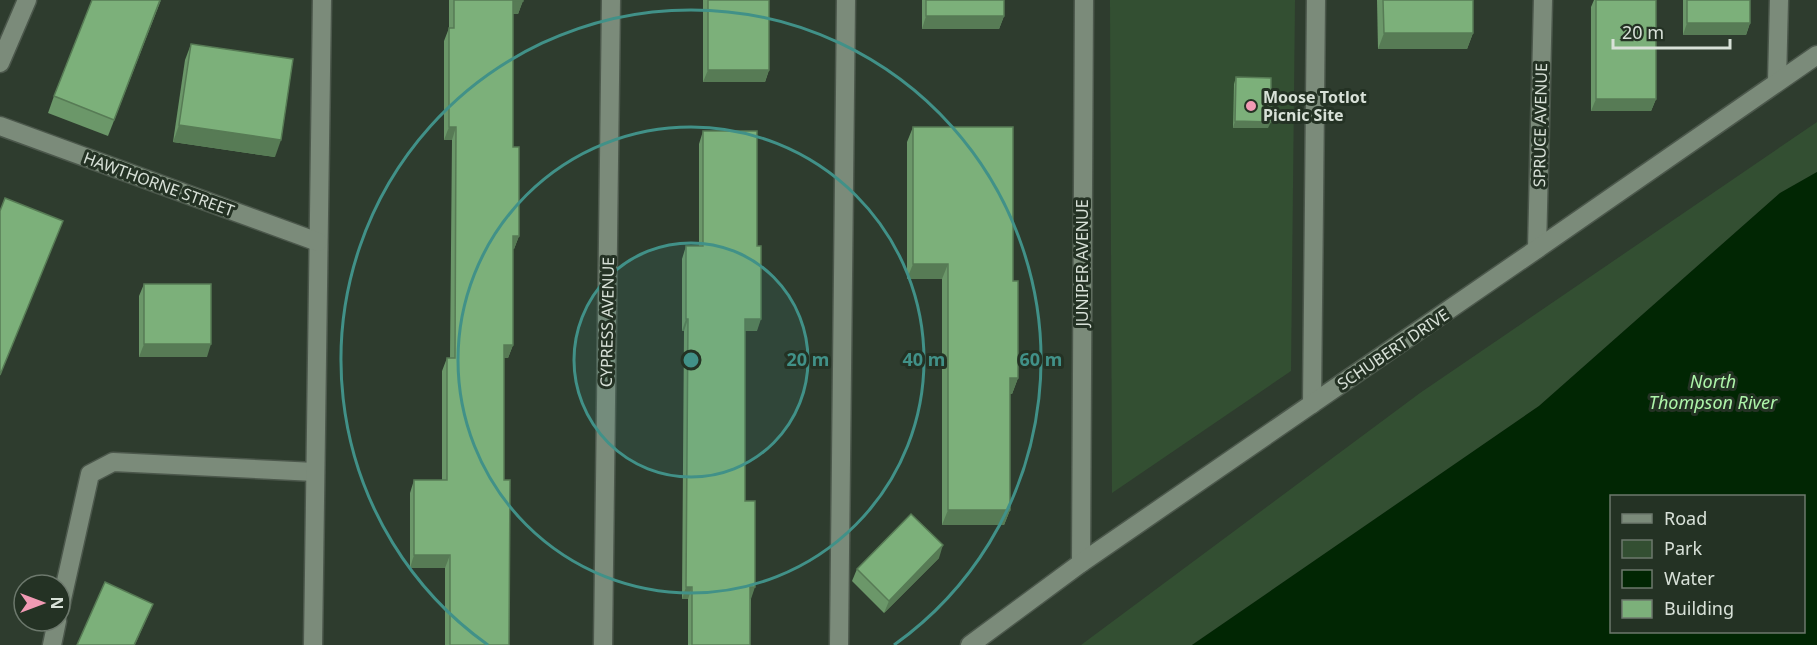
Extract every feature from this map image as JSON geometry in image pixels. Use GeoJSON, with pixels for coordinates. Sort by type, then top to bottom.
{"type":"FeatureCollection","features":[{"type":"Feature","properties":{"kind":"street"},"geometry":{"type":"LineString","coordinates":[[0,63],[27,0]]}},
{"type":"Feature","properties":{"kind":"street"},"geometry":{"type":"LineString","coordinates":[[313,645],[322,0]]}},
{"type":"Feature","properties":{"kind":"street","name":"CYPRESS AVENUE"},"geometry":{"type":"LineString","coordinates":[[603,645],[611,0]]}},
{"type":"Feature","properties":{"kind":"street"},"geometry":{"type":"LineString","coordinates":[[839,645],[846,0]]}},
{"type":"Feature","properties":{"kind":"street","name":"JUNIPER AVENUE"},"geometry":{"type":"LineString","coordinates":[[1081,562],[1083,0]]}},
{"type":"Feature","properties":{"kind":"street"},"geometry":{"type":"LineString","coordinates":[[1312,404],[1316,0]]}},
{"type":"Feature","properties":{"kind":"street","name":"SPRUCE AVENUE"},"geometry":{"type":"LineString","coordinates":[[1537,249],[1543,0]]}},
{"type":"Feature","properties":{"kind":"street"},"geometry":{"type":"LineString","coordinates":[[1777,82],[1779,0]]}},
{"type":"Feature","properties":{"kind":"street","name":"SCHUBERT DRIVE"},"geometry":{"type":"LineString","coordinates":[[970,645],[1081,562],[1817,55]]}},
{"type":"Feature","properties":{"kind":"street","name":"HAWTHORNE STREET"},"geometry":{"type":"LineString","coordinates":[[0,126],[318,242]]}},
{"type":"Feature","properties":{"kind":"street"},"geometry":{"type":"LineString","coordinates":[[68,573],[90,474],[112,462],[315,472]]}},
{"type":"Feature","properties":{"kind":"green space"},"geometry":{"type":"Polygon","coordinates":[[[1110,0],[1295,0],[1291,371],[1112,493],[1110,0]]]}},
{"type":"Feature","properties":{"kind":"green space"},"geometry":{"type":"Polygon","coordinates":[[[1817,122],[1817,172],[1780,193],[1539,406],[1192,645],[1081,645],[1420,393],[1817,122]]]}},
{"type":"Feature","properties":{"kind":"water","name":"North Thompson River"},"geometry":{"type":"Polygon","coordinates":[[[1817,172],[1817,645],[1192,645],[1539,406],[1780,193],[1817,172]]]}},
{"type":"Feature","properties":{"kind":"building"},"geometry":{"type":"Polygon","coordinates":[[[92,0],[160,0],[114,120],[54,96],[92,0]]]}},
{"type":"Feature","properties":{"kind":"building"},"geometry":{"type":"Polygon","coordinates":[[[454,0],[523,0],[513,1],[513,147],[519,147],[519,236],[513,236],[513,345],[504,345],[504,480],[510,480],[509,645],[450,645],[450,555],[414,555],[414,480],[447,480],[447,358],[455,358],[456,127],[449,127],[449,28],[454,28],[454,0]]]}},
{"type":"Feature","properties":{"kind":"building"},"geometry":{"type":"Polygon","coordinates":[[[708,0],[769,0],[769,70],[708,70],[708,0]]]}},
{"type":"Feature","properties":{"kind":"building"},"geometry":{"type":"Polygon","coordinates":[[[926,0],[1004,0],[1004,16],[926,16],[926,0]]]}},
{"type":"Feature","properties":{"kind":"building"},"geometry":{"type":"Polygon","coordinates":[[[1383,0],[1473,0],[1473,33],[1384,33],[1383,0]]]}},
{"type":"Feature","properties":{"kind":"building"},"geometry":{"type":"Polygon","coordinates":[[[1596,0],[1656,0],[1656,99],[1596,99],[1596,0]]]}},
{"type":"Feature","properties":{"kind":"building"},"geometry":{"type":"Polygon","coordinates":[[[1687,0],[1750,0],[1750,23],[1687,23],[1687,0]]]}},
{"type":"Feature","properties":{"kind":"building"},"geometry":{"type":"Polygon","coordinates":[[[191,44],[293,59],[281,140],[179,125],[191,44]]]}},
{"type":"Feature","properties":{"kind":"building","name":"Moose Totlot Picnic Site"},"geometry":{"type":"Polygon","coordinates":[[[1236,77],[1271,78],[1271,122],[1235,121],[1236,77]]]}},
{"type":"Feature","properties":{"kind":"building"},"geometry":{"type":"Polygon","coordinates":[[[913,127],[1013,127],[1013,281],[1018,281],[1018,378],[1010,378],[1010,510],[948,510],[948,264],[913,264],[913,127]]]}},
{"type":"Feature","properties":{"kind":"building"},"geometry":{"type":"Polygon","coordinates":[[[703,131],[757,131],[757,246],[761,246],[761,319],[745,319],[745,501],[755,501],[755,587],[750,587],[750,645],[692,645],[692,587],[686,587],[688,319],[686,319],[686,246],[703,246],[703,131]]]}},
{"type":"Feature","properties":{"kind":"building"},"geometry":{"type":"Polygon","coordinates":[[[5,198],[63,221],[0,375],[0,211],[5,198]]]}},
{"type":"Feature","properties":{"kind":"building"},"geometry":{"type":"Polygon","coordinates":[[[144,284],[211,284],[211,344],[144,344],[144,284]]]}},
{"type":"Feature","properties":{"kind":"building"},"geometry":{"type":"Polygon","coordinates":[[[911,514],[943,545],[889,601],[857,569],[911,514]]]}},
{"type":"Feature","properties":{"kind":"building"},"geometry":{"type":"Polygon","coordinates":[[[105,582],[153,604],[134,645],[77,645],[105,582]]]}},
{"type":"Feature","properties":{"kind":"place","name":"Moose Totlot Picnic Site"},"geometry":{"type":"Point","coordinates":[1251,106]}}]}
